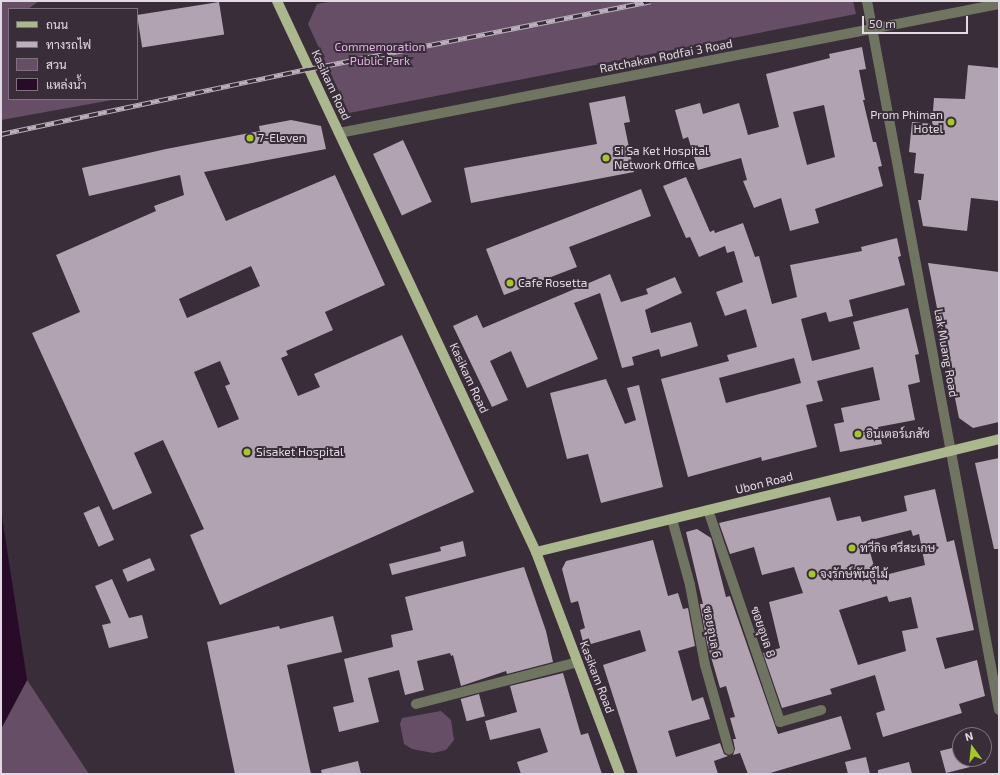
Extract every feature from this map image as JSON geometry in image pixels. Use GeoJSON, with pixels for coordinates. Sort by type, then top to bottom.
{"type":"FeatureCollection","features":[{"type":"Feature","properties":{"kind":"main road","name":"Kasikam Road"},"geometry":{"type":"LineString","coordinates":[[277,1],[536,552],[620,774]]}},
{"type":"Feature","properties":{"kind":"main road","name":"Ubon Road"},"geometry":{"type":"LineString","coordinates":[[536,552],[999,439]]}},
{"type":"Feature","properties":{"kind":"street","name":"Lak Muang Road"},"geometry":{"type":"LineString","coordinates":[[867,1],[999,710]]}},
{"type":"Feature","properties":{"kind":"street","name":"Ratchakan Rodfai 3 Road"},"geometry":{"type":"LineString","coordinates":[[338,133],[999,4]]}},
{"type":"Feature","properties":{"kind":"street","name":"ซอยอุบล 8"},"geometry":{"type":"LineString","coordinates":[[708,510],[780,722],[821,710]]}},
{"type":"Feature","properties":{"kind":"street","name":"ซอยอุบล 6"},"geometry":{"type":"LineString","coordinates":[[672,519],[690,585],[705,665],[729,750]]}},
{"type":"Feature","properties":{"kind":"street"},"geometry":{"type":"LineString","coordinates":[[416,704],[578,662]]}},
{"type":"Feature","properties":{"kind":"green space"},"geometry":{"type":"Polygon","coordinates":[[[1,1],[39,1],[29,8],[8,8],[8,100],[112,100],[1,120],[1,1]]]}},
{"type":"Feature","properties":{"kind":"green space","name":"Commemoration Public Park"},"geometry":{"type":"Polygon","coordinates":[[[334,1],[853,1],[856,14],[349,113],[308,24],[317,4],[334,1]]]}},
{"type":"Feature","properties":{"kind":"green space"},"geometry":{"type":"Polygon","coordinates":[[[27,680],[89,774],[1,774],[1,729],[27,680]]]}},
{"type":"Feature","properties":{"kind":"green space"},"geometry":{"type":"Polygon","coordinates":[[[441,711],[451,720],[454,740],[446,750],[433,753],[412,749],[404,744],[400,724],[402,718],[441,711]]]}},
{"type":"Feature","properties":{"kind":"water"},"geometry":{"type":"Polygon","coordinates":[[[1,510],[27,680],[1,729],[1,510]]]}},
{"type":"Feature","properties":{"kind":"building"},"geometry":{"type":"Polygon","coordinates":[[[219,2],[224,35],[142,48],[138,15],[219,2]]]}},
{"type":"Feature","properties":{"kind":"building"},"geometry":{"type":"Polygon","coordinates":[[[862,47],[866,69],[859,70],[865,100],[863,100],[873,142],[876,142],[882,166],[878,167],[883,186],[815,209],[819,223],[790,231],[781,198],[754,208],[743,181],[747,180],[741,158],[698,170],[688,137],[683,139],[675,110],[700,103],[703,114],[739,103],[748,135],[779,127],[766,74],[830,58],[829,54],[862,47]],[[824,105],[793,112],[807,165],[835,157],[824,105]]]}},
{"type":"Feature","properties":{"kind":"building"},"geometry":{"type":"Polygon","coordinates":[[[968,65],[999,68],[999,201],[971,198],[967,231],[923,226],[918,200],[921,200],[924,174],[914,173],[916,153],[909,152],[912,122],[932,124],[934,98],[965,99],[968,65]]]}},
{"type":"Feature","properties":{"kind":"building"},"geometry":{"type":"Polygon","coordinates":[[[625,96],[630,122],[624,123],[634,172],[471,203],[464,168],[597,144],[589,103],[625,96]]]}},
{"type":"Feature","properties":{"kind":"building"},"geometry":{"type":"Polygon","coordinates":[[[291,120],[321,126],[326,149],[204,172],[226,221],[335,175],[385,285],[325,312],[333,330],[286,351],[288,355],[281,358],[298,396],[320,387],[314,374],[402,335],[474,492],[220,605],[190,535],[204,529],[163,440],[134,453],[152,493],[113,510],[32,333],[80,312],[56,255],[156,211],[154,206],[184,195],[180,175],[89,196],[82,168],[166,149],[260,131],[259,126],[291,120]],[[251,266],[179,299],[187,318],[260,286],[251,266]],[[220,361],[194,372],[218,428],[239,419],[225,386],[230,384],[220,361]]]}},
{"type":"Feature","properties":{"kind":"building"},"geometry":{"type":"Polygon","coordinates":[[[403,140],[432,202],[402,216],[373,154],[403,140]]]}},
{"type":"Feature","properties":{"kind":"building"},"geometry":{"type":"Polygon","coordinates":[[[686,177],[710,232],[714,230],[715,233],[743,223],[755,257],[759,256],[772,304],[797,297],[790,265],[862,251],[861,247],[897,238],[901,256],[898,257],[905,285],[849,300],[853,316],[829,322],[826,312],[801,319],[812,361],[860,349],[853,322],[908,308],[919,354],[915,355],[920,382],[908,385],[915,420],[878,427],[882,444],[840,452],[834,424],[844,422],[841,408],[880,400],[873,367],[817,381],[823,401],[806,405],[817,447],[762,461],[761,457],[688,477],[661,379],[729,361],[727,355],[757,347],[746,309],[725,316],[716,292],[743,282],[734,251],[727,253],[725,246],[699,257],[690,237],[686,238],[663,186],[686,177]],[[794,358],[719,378],[726,403],[801,383],[794,358]]]}},
{"type":"Feature","properties":{"kind":"building"},"geometry":{"type":"Polygon","coordinates":[[[641,189],[651,216],[569,247],[577,267],[504,295],[486,249],[641,189]]]}},
{"type":"Feature","properties":{"kind":"building"},"geometry":{"type":"Polygon","coordinates":[[[928,263],[999,272],[999,422],[973,428],[959,418],[928,263]]]}},
{"type":"Feature","properties":{"kind":"building"},"geometry":{"type":"Polygon","coordinates":[[[610,274],[621,302],[648,294],[646,289],[675,277],[682,293],[645,310],[651,333],[691,322],[698,346],[661,357],[659,349],[632,357],[634,365],[622,368],[600,293],[574,303],[598,359],[527,388],[511,351],[490,361],[508,400],[492,407],[453,326],[477,315],[483,328],[610,274]]]}},
{"type":"Feature","properties":{"kind":"building"},"geometry":{"type":"Polygon","coordinates":[[[606,379],[625,424],[636,420],[627,388],[639,385],[663,487],[601,503],[588,454],[567,459],[550,393],[606,379]]]}},
{"type":"Feature","properties":{"kind":"building"},"geometry":{"type":"Polygon","coordinates":[[[999,458],[999,549],[994,549],[975,463],[999,458]]]}},
{"type":"Feature","properties":{"kind":"building"},"geometry":{"type":"Polygon","coordinates":[[[935,489],[947,542],[954,540],[974,630],[936,638],[945,669],[977,660],[985,696],[959,704],[962,713],[883,737],[876,713],[885,710],[875,675],[830,689],[832,694],[782,708],[763,653],[780,648],[769,602],[803,593],[794,567],[762,575],[754,547],[730,554],[719,523],[830,497],[837,521],[860,516],[862,522],[907,511],[904,496],[935,489]],[[911,530],[867,541],[877,577],[925,565],[919,534],[913,536],[911,530]],[[887,596],[839,610],[858,665],[906,651],[902,631],[918,628],[911,597],[889,602],[887,596]]]}},
{"type":"Feature","properties":{"kind":"building"},"geometry":{"type":"Polygon","coordinates":[[[99,506],[114,540],[99,547],[83,513],[99,506]]]}},
{"type":"Feature","properties":{"kind":"building"},"geometry":{"type":"Polygon","coordinates":[[[697,529],[711,538],[726,597],[730,596],[778,734],[841,716],[851,749],[767,774],[748,774],[740,753],[733,755],[735,749],[733,739],[736,739],[730,718],[735,717],[726,686],[720,688],[707,643],[700,604],[703,604],[686,532],[697,529]]]}},
{"type":"Feature","properties":{"kind":"building"},"geometry":{"type":"Polygon","coordinates":[[[653,540],[668,596],[678,593],[683,609],[688,608],[695,646],[678,651],[692,701],[703,697],[710,719],[668,731],[676,757],[720,743],[724,754],[728,756],[714,761],[718,774],[638,774],[603,665],[646,651],[640,630],[584,646],[580,630],[585,628],[578,601],[571,603],[562,569],[566,561],[653,540]]]}},
{"type":"Feature","properties":{"kind":"building"},"geometry":{"type":"Polygon","coordinates":[[[463,541],[466,556],[392,575],[389,564],[441,551],[440,547],[463,541]]]}},
{"type":"Feature","properties":{"kind":"building"},"geometry":{"type":"Polygon","coordinates":[[[150,558],[155,570],[127,582],[122,570],[150,558]]]}},
{"type":"Feature","properties":{"kind":"building"},"geometry":{"type":"Polygon","coordinates":[[[524,567],[546,631],[553,662],[507,674],[506,671],[461,686],[453,655],[451,656],[450,653],[417,661],[424,690],[405,695],[399,670],[368,678],[379,722],[339,732],[333,707],[354,702],[344,659],[393,647],[391,635],[413,630],[405,597],[524,567]]]}},
{"type":"Feature","properties":{"kind":"building"},"geometry":{"type":"Polygon","coordinates":[[[112,579],[129,618],[142,615],[148,638],[109,648],[102,625],[111,623],[95,586],[112,579]]]}},
{"type":"Feature","properties":{"kind":"building"},"geometry":{"type":"Polygon","coordinates":[[[333,616],[342,652],[287,665],[311,774],[235,774],[207,642],[279,626],[280,629],[333,616]]]}},
{"type":"Feature","properties":{"kind":"building"},"geometry":{"type":"Polygon","coordinates":[[[563,673],[581,735],[588,733],[602,774],[521,774],[517,762],[548,752],[540,728],[490,740],[485,721],[517,712],[510,686],[563,673]]]}},
{"type":"Feature","properties":{"kind":"building"},"geometry":{"type":"Polygon","coordinates":[[[479,694],[485,716],[467,721],[461,699],[479,694]]]}},
{"type":"Feature","properties":{"kind":"building"},"geometry":{"type":"Polygon","coordinates":[[[952,748],[952,767],[970,767],[946,773],[940,751],[952,748]]]}},
{"type":"Feature","properties":{"kind":"building"},"geometry":{"type":"Polygon","coordinates":[[[866,757],[870,774],[848,774],[845,762],[866,757]]]}},
{"type":"Feature","properties":{"kind":"building"},"geometry":{"type":"Polygon","coordinates":[[[358,761],[361,774],[322,774],[321,770],[358,761]]]}},
{"type":"Feature","properties":{"kind":"building"},"geometry":{"type":"Polygon","coordinates":[[[909,762],[912,774],[878,774],[878,770],[909,762]]]}},
{"type":"Feature","properties":{"kind":"railway"},"geometry":{"type":"LineString","coordinates":[[1,134],[308,69],[650,1]]}},
{"type":"Feature","properties":{"kind":"place","name":"Prom Phiman Hotel"},"geometry":{"type":"Point","coordinates":[951,122]}},
{"type":"Feature","properties":{"kind":"place","name":"7-Eleven"},"geometry":{"type":"Point","coordinates":[250,138]}},
{"type":"Feature","properties":{"kind":"place","name":"Si Sa Ket Hospital Network Office"},"geometry":{"type":"Point","coordinates":[606,158]}},
{"type":"Feature","properties":{"kind":"place","name":"Cafe Rosetta"},"geometry":{"type":"Point","coordinates":[510,283]}},
{"type":"Feature","properties":{"kind":"place","name":"อินเตอร์เภสัช"},"geometry":{"type":"Point","coordinates":[858,434]}},
{"type":"Feature","properties":{"kind":"place","name":"Sisaket Hospital"},"geometry":{"type":"Point","coordinates":[247,452]}},
{"type":"Feature","properties":{"kind":"place","name":"ทวีกิจ ศรีสะเกษ"},"geometry":{"type":"Point","coordinates":[852,548]}},
{"type":"Feature","properties":{"kind":"place","name":"จงรักษ์พันธุ์ไม้"},"geometry":{"type":"Point","coordinates":[812,574]}}]}
